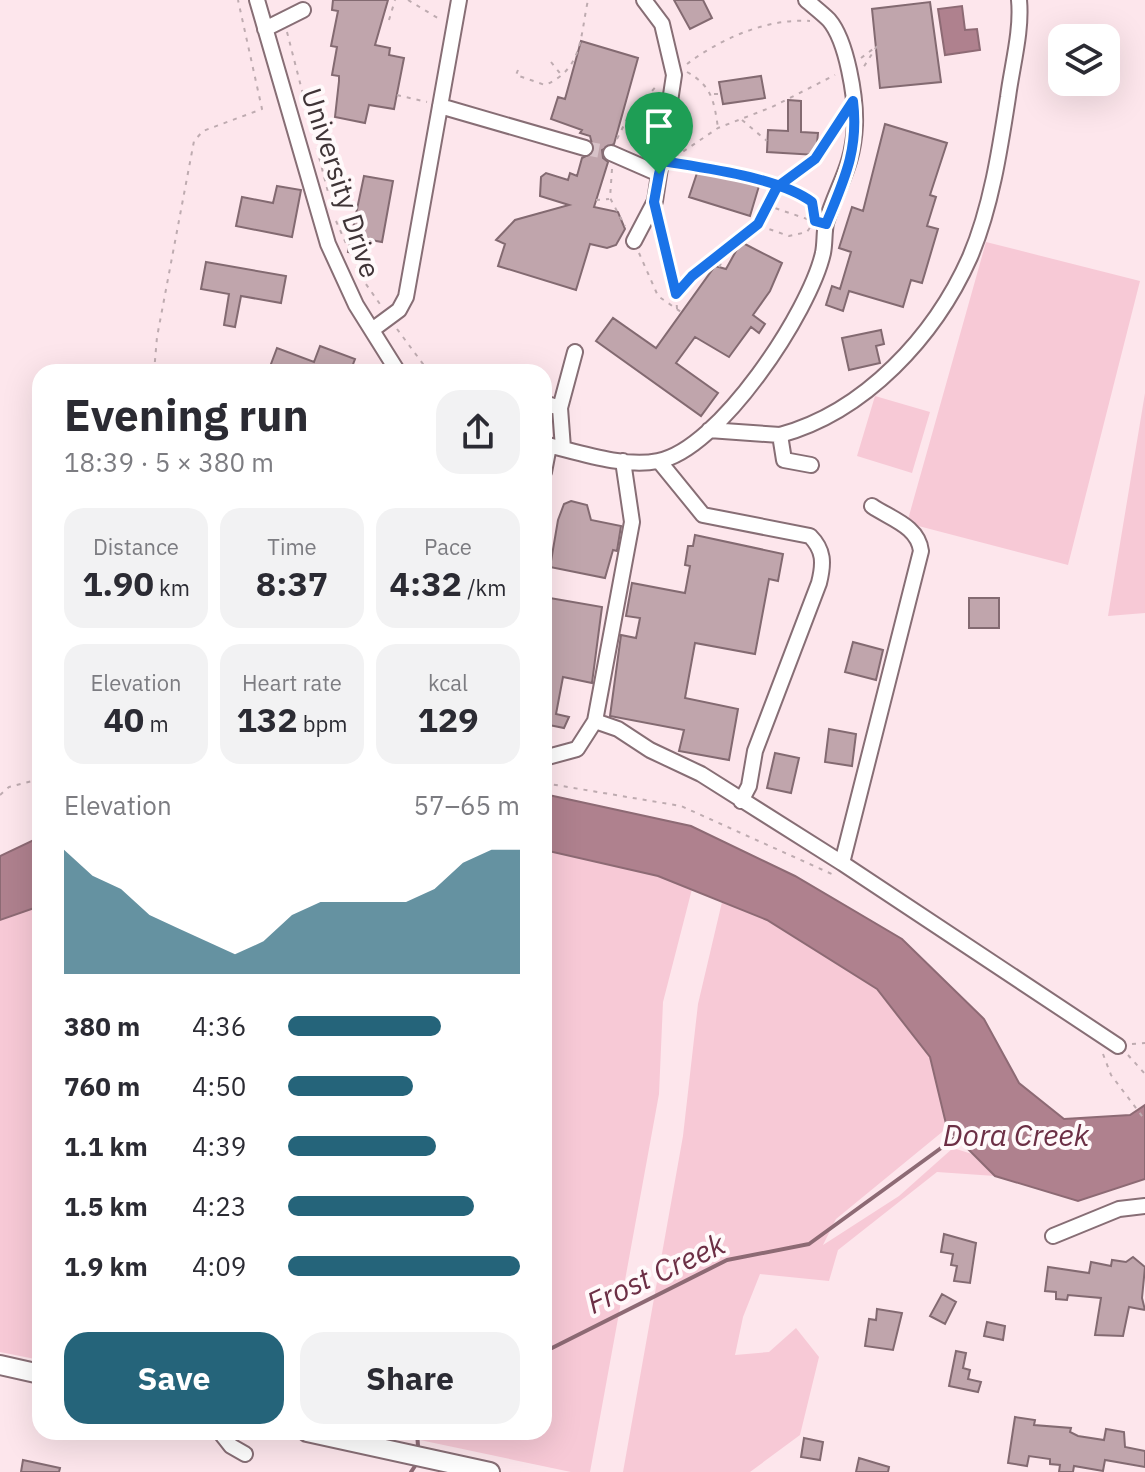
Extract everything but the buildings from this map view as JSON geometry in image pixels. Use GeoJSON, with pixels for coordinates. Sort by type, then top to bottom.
{"type":"FeatureCollection","features":[{"type":"Feature","properties":{"kind":"main road"},"geometry":{"type":"LineString","coordinates":[[0,1365],[32,1372]]}},
{"type":"Feature","properties":{"kind":"main road"},"geometry":{"type":"LineString","coordinates":[[344,1440],[490,1472]]}},
{"type":"Feature","properties":{"kind":"street","name":"University Drive"},"geometry":{"type":"LineString","coordinates":[[257,0],[328,244],[341,277],[393,364]]}},
{"type":"Feature","properties":{"kind":"street"},"geometry":{"type":"LineString","coordinates":[[372,330],[389,319],[406,297],[459,0]]}},
{"type":"Feature","properties":{"kind":"street"},"geometry":{"type":"LineString","coordinates":[[634,241],[654,202],[674,75],[662,24],[644,0]]}},
{"type":"Feature","properties":{"kind":"street"},"geometry":{"type":"LineString","coordinates":[[575,352],[552,446],[623,461],[659,461],[687,448],[709,430],[741,396],[783,341],[823,254],[826,224],[851,163],[855,121],[854,72],[831,22],[806,0]]}},
{"type":"Feature","properties":{"kind":"street"},"geometry":{"type":"LineString","coordinates":[[709,430],[780,435],[801,429],[855,399],[893,368],[946,303],[970,256],[985,209],[1004,120],[1019,0]]}},
{"type":"Feature","properties":{"kind":"street"},"geometry":{"type":"LineString","coordinates":[[265,29],[303,10]]}},
{"type":"Feature","properties":{"kind":"street"},"geometry":{"type":"LineString","coordinates":[[440,106],[585,148]]}},
{"type":"Feature","properties":{"kind":"street"},"geometry":{"type":"LineString","coordinates":[[612,153],[660,168]]}},
{"type":"Feature","properties":{"kind":"street"},"geometry":{"type":"LineString","coordinates":[[552,406],[560,408]]}},
{"type":"Feature","properties":{"kind":"street"},"geometry":{"type":"LineString","coordinates":[[780,435],[784,460],[811,465]]}},
{"type":"Feature","properties":{"kind":"street"},"geometry":{"type":"LineString","coordinates":[[552,756],[577,749],[595,721],[632,522],[623,461]]}},
{"type":"Feature","properties":{"kind":"street"},"geometry":{"type":"LineString","coordinates":[[659,461],[703,515],[810,536],[821,547],[823,568],[819,583],[755,751],[749,786],[741,801]]}},
{"type":"Feature","properties":{"kind":"street"},"geometry":{"type":"LineString","coordinates":[[840,870],[921,551],[919,537],[910,528],[872,506]]}},
{"type":"Feature","properties":{"kind":"street"},"geometry":{"type":"LineString","coordinates":[[595,721],[618,729],[741,801],[840,870],[1118,1046]]}},
{"type":"Feature","properties":{"kind":"street"},"geometry":{"type":"LineString","coordinates":[[1053,1236],[1119,1209],[1145,1206]]}},
{"type":"Feature","properties":{"kind":"street"},"geometry":{"type":"LineString","coordinates":[[226,1440],[245,1454]]}},
{"type":"Feature","properties":{"kind":"path"},"geometry":{"type":"LineString","coordinates":[[155,364],[157,337],[194,141],[203,131],[262,109],[238,0]]}},
{"type":"Feature","properties":{"kind":"path"},"geometry":{"type":"LineString","coordinates":[[389,20],[395,0]]}},
{"type":"Feature","properties":{"kind":"path"},"geometry":{"type":"LineString","coordinates":[[408,0],[453,27]]}},
{"type":"Feature","properties":{"kind":"path"},"geometry":{"type":"LineString","coordinates":[[518,70],[516,75],[545,85],[563,77],[573,67],[588,0]]}},
{"type":"Feature","properties":{"kind":"path"},"geometry":{"type":"LineString","coordinates":[[612,153],[626,121],[655,86],[706,49],[745,33],[798,20],[831,22]]}},
{"type":"Feature","properties":{"kind":"path"},"geometry":{"type":"LineString","coordinates":[[284,22],[329,196]]}},
{"type":"Feature","properties":{"kind":"path"},"geometry":{"type":"LineString","coordinates":[[660,168],[718,128],[854,72],[877,46],[854,72]]}},
{"type":"Feature","properties":{"kind":"path"},"geometry":{"type":"LineString","coordinates":[[551,62],[563,77]]}},
{"type":"Feature","properties":{"kind":"path"},"geometry":{"type":"LineString","coordinates":[[674,75],[686,72],[701,80],[713,94],[718,128]]}},
{"type":"Feature","properties":{"kind":"path"},"geometry":{"type":"LineString","coordinates":[[713,94],[721,94]]}},
{"type":"Feature","properties":{"kind":"path"},"geometry":{"type":"LineString","coordinates":[[397,95],[440,106]]}},
{"type":"Feature","properties":{"kind":"path"},"geometry":{"type":"LineString","coordinates":[[676,294],[692,276],[757,225],[777,187],[815,159],[853,101]]}},
{"type":"Feature","properties":{"kind":"path"},"geometry":{"type":"LineString","coordinates":[[741,119],[767,141]]}},
{"type":"Feature","properties":{"kind":"path"},"geometry":{"type":"LineString","coordinates":[[620,124],[626,121]]}},
{"type":"Feature","properties":{"kind":"path"},"geometry":{"type":"LineString","coordinates":[[660,168],[702,167],[777,187],[812,202],[815,221],[807,232],[798,235],[757,225]]}},
{"type":"Feature","properties":{"kind":"path"},"geometry":{"type":"LineString","coordinates":[[596,200],[610,198]]}},
{"type":"Feature","properties":{"kind":"path"},"geometry":{"type":"LineString","coordinates":[[654,202],[677,309]]}},
{"type":"Feature","properties":{"kind":"path"},"geometry":{"type":"LineString","coordinates":[[766,205],[815,221]]}},
{"type":"Feature","properties":{"kind":"path"},"geometry":{"type":"LineString","coordinates":[[332,210],[361,277],[423,364]]}},
{"type":"Feature","properties":{"kind":"path"},"geometry":{"type":"LineString","coordinates":[[719,267],[732,244]]}},
{"type":"Feature","properties":{"kind":"path"},"geometry":{"type":"LineString","coordinates":[[0,795],[9,787],[32,781]]}},
{"type":"Feature","properties":{"kind":"path"},"geometry":{"type":"LineString","coordinates":[[552,784],[681,806],[840,870]]}},
{"type":"Feature","properties":{"kind":"path"},"geometry":{"type":"LineString","coordinates":[[1118,1046],[1145,1074]]}},
{"type":"Feature","properties":{"kind":"path"},"geometry":{"type":"LineString","coordinates":[[1111,1075],[1145,1120]]}},
{"type":"Feature","properties":{"kind":"shaded area"},"geometry":{"type":"Polygon","coordinates":[[[986,242],[1140,281],[1068,565],[907,523],[986,242]]]}},
{"type":"Feature","properties":{"kind":"shaded area"},"geometry":{"type":"Polygon","coordinates":[[[1145,393],[1145,613],[1108,616],[1145,393]]]}},
{"type":"Feature","properties":{"kind":"shaded area"},"geometry":{"type":"Polygon","coordinates":[[[875,396],[930,412],[912,473],[857,456],[875,396]]]}},
{"type":"Feature","properties":{"kind":"shaded area"},"geometry":{"type":"Polygon","coordinates":[[[552,852],[658,876],[692,889],[663,1002],[659,1094],[590,1472],[571,1472],[420,1440],[552,1440],[552,852]]]}},
{"type":"Feature","properties":{"kind":"shaded area"},"geometry":{"type":"Polygon","coordinates":[[[722,902],[767,920],[877,989],[930,1057],[947,1128],[836,1219],[823,1245],[899,1196],[953,1148],[972,1154],[995,1176],[937,1172],[838,1250],[829,1281],[760,1274],[743,1317],[735,1355],[769,1352],[796,1328],[819,1357],[800,1435],[750,1472],[623,1472],[683,1136],[698,1004],[722,902]]]}},
{"type":"Feature","properties":{"kind":"shaded area"},"geometry":{"type":"Polygon","coordinates":[[[32,909],[32,1358],[0,1352],[0,920],[32,909]]]}},
{"type":"Feature","properties":{"kind":"water"},"geometry":{"type":"Polygon","coordinates":[[[962,6],[965,30],[977,29],[980,50],[945,55],[938,9],[962,6]]]}},
{"type":"Feature","properties":{"kind":"water","name":"Dora Creek"},"geometry":{"type":"Polygon","coordinates":[[[552,796],[691,826],[795,876],[902,939],[984,1019],[1019,1083],[1064,1119],[1130,1115],[1145,1105],[1145,1179],[1078,1201],[995,1176],[947,1128],[930,1057],[877,989],[767,920],[658,876],[552,852],[552,796]]]}},
{"type":"Feature","properties":{"kind":"water"},"geometry":{"type":"Polygon","coordinates":[[[32,841],[32,909],[0,920],[0,856],[32,841]]]}},
{"type":"Feature","properties":{"kind":"waterway","name":"Frost Creek"},"geometry":{"type":"LineString","coordinates":[[552,1348],[727,1260],[809,1244],[959,1135]]}},
{"type":"Feature","properties":{"kind":"waterway","name":"Frost Creek"},"geometry":{"type":"LineString","coordinates":[[418,1440],[418,1446]]}},
{"type":"Feature","properties":{"kind":"waterway","name":"Frost Creek"},"geometry":{"type":"LineString","coordinates":[[411,1472],[415,1466]]}},
{"type":"Feature","properties":{"kind":"tunnel"},"geometry":{"type":"LineString","coordinates":[[585,148],[611,153]]}},
{"type":"Feature","properties":{"kind":"route"},"geometry":{"type":"LineString","coordinates":[[659,174],[654,202],[676,294],[692,276],[758,224],[777,187],[824,149],[853,101],[855,121],[851,163],[826,224],[815,221],[812,202],[803,195],[777,187],[702,167],[662,161],[659,174]]}}]}
